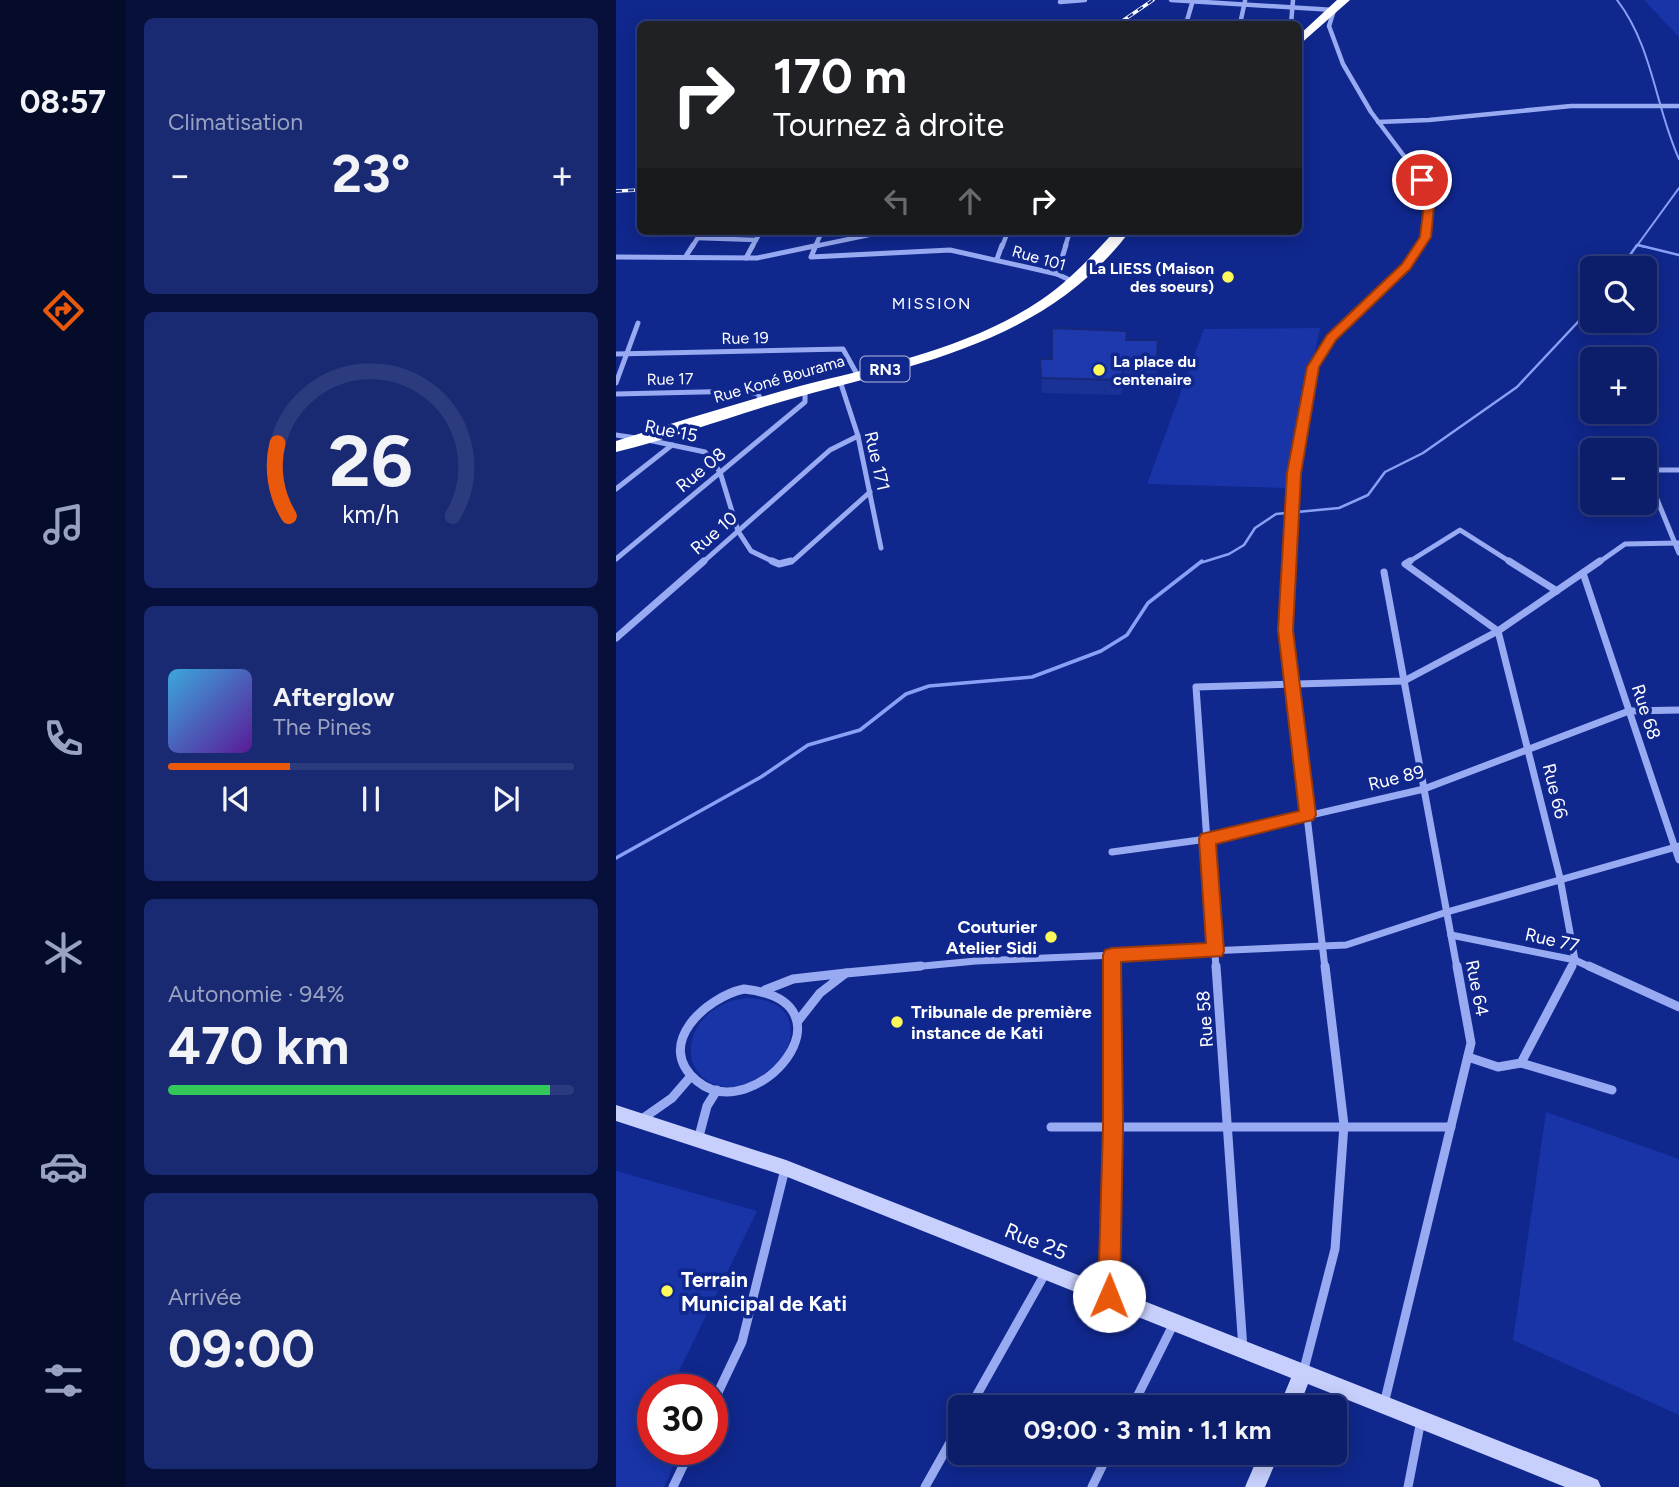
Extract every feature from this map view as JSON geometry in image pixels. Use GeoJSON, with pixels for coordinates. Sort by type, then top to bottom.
{"type":"FeatureCollection","features":[{"type":"Feature","properties":{"kind":"highway"},"geometry":{"type":"LineString","coordinates":[[1302,40],[1344,0]]}},
{"type":"Feature","properties":{"kind":"highway","name":"Rue Koné Bourama"},"geometry":{"type":"LineString","coordinates":[[616,447],[762,402],[805,396],[840,381],[938,353],[987,335],[1032,311],[1074,282],[1118,235]]}},
{"type":"Feature","properties":{"kind":"street"},"geometry":{"type":"LineString","coordinates":[[1060,2],[1085,0]]}},
{"type":"Feature","properties":{"kind":"street"},"geometry":{"type":"LineString","coordinates":[[1171,0],[1244,2],[1334,10],[1329,26],[1343,64],[1378,122],[1422,180],[1429,205],[1425,237],[1406,266],[1331,338],[1313,367],[1294,473],[1285,630],[1344,1125],[1335,1249],[1303,1373],[1294,1395]]}},
{"type":"Feature","properties":{"kind":"street"},"geometry":{"type":"LineString","coordinates":[[1187,21],[1192,0]]}},
{"type":"Feature","properties":{"kind":"street"},"geometry":{"type":"LineString","coordinates":[[1291,21],[1293,0]]}},
{"type":"Feature","properties":{"kind":"street"},"geometry":{"type":"LineString","coordinates":[[1241,21],[1244,2]]}},
{"type":"Feature","properties":{"kind":"street"},"geometry":{"type":"LineString","coordinates":[[1378,122],[1429,120],[1571,106],[1679,106]]}},
{"type":"Feature","properties":{"kind":"street"},"geometry":{"type":"LineString","coordinates":[[686,256],[700,235]]}},
{"type":"Feature","properties":{"kind":"street"},"geometry":{"type":"LineString","coordinates":[[746,258],[759,235]]}},
{"type":"Feature","properties":{"kind":"street"},"geometry":{"type":"LineString","coordinates":[[820,235],[811,257],[950,250],[997,259],[1006,235]]}},
{"type":"Feature","properties":{"kind":"street"},"geometry":{"type":"LineString","coordinates":[[616,257],[757,258],[866,235]]}},
{"type":"Feature","properties":{"kind":"street"},"geometry":{"type":"LineString","coordinates":[[1057,274],[1069,235]]}},
{"type":"Feature","properties":{"kind":"street"},"geometry":{"type":"LineString","coordinates":[[698,238],[756,240]]}},
{"type":"Feature","properties":{"kind":"street","name":"Rue 101"},"geometry":{"type":"LineString","coordinates":[[997,259],[1057,274],[1074,282]]}},
{"type":"Feature","properties":{"kind":"street"},"geometry":{"type":"LineString","coordinates":[[616,383],[638,323]]}},
{"type":"Feature","properties":{"kind":"street","name":"Rue 19"},"geometry":{"type":"LineString","coordinates":[[616,354],[844,348],[858,376]]}},
{"type":"Feature","properties":{"kind":"street","name":"Rue 171"},"geometry":{"type":"LineString","coordinates":[[840,381],[858,436],[881,548]]}},
{"type":"Feature","properties":{"kind":"street","name":"Rue 17"},"geometry":{"type":"LineString","coordinates":[[616,394],[744,391],[758,394],[762,402]]}},
{"type":"Feature","properties":{"kind":"street","name":"Rue 08"},"geometry":{"type":"LineString","coordinates":[[616,559],[805,396]]}},
{"type":"Feature","properties":{"kind":"street","name":"Rue 15"},"geometry":{"type":"LineString","coordinates":[[616,435],[705,452],[720,472]]}},
{"type":"Feature","properties":{"kind":"street","name":"Rue 10"},"geometry":{"type":"LineString","coordinates":[[616,638],[830,450],[858,436]]}},
{"type":"Feature","properties":{"kind":"street"},"geometry":{"type":"LineString","coordinates":[[616,489],[672,445]]}},
{"type":"Feature","properties":{"kind":"street"},"geometry":{"type":"LineString","coordinates":[[1657,470],[1679,470]]}},
{"type":"Feature","properties":{"kind":"street"},"geometry":{"type":"LineString","coordinates":[[720,472],[738,531],[751,551],[779,564],[794,560],[870,492]]}},
{"type":"Feature","properties":{"kind":"street"},"geometry":{"type":"LineString","coordinates":[[1657,497],[1679,553]]}},
{"type":"Feature","properties":{"kind":"street"},"geometry":{"type":"LineString","coordinates":[[1498,632],[1405,564],[1460,530],[1557,591]]}},
{"type":"Feature","properties":{"kind":"street"},"geometry":{"type":"LineString","coordinates":[[1292,685],[1404,681],[1498,632],[1625,544],[1677,543]]}},
{"type":"Feature","properties":{"kind":"street","name":"Rue 64"},"geometry":{"type":"LineString","coordinates":[[1384,572],[1471,1043],[1384,1405]]}},
{"type":"Feature","properties":{"kind":"street","name":"Rue 68"},"geometry":{"type":"LineString","coordinates":[[1583,573],[1677,847],[1679,860]]}},
{"type":"Feature","properties":{"kind":"street","name":"Rue 66"},"geometry":{"type":"LineString","coordinates":[[1498,632],[1560,878],[1575,960]]}},
{"type":"Feature","properties":{"kind":"street","name":"Rue 58"},"geometry":{"type":"LineString","coordinates":[[1243,1349],[1196,687],[1292,685]]}},
{"type":"Feature","properties":{"kind":"street","name":"Rue 89"},"geometry":{"type":"LineString","coordinates":[[1112,852],[1207,839],[1424,789],[1629,711],[1679,710]]}},
{"type":"Feature","properties":{"kind":"street"},"geometry":{"type":"LineString","coordinates":[[765,990],[781,997],[793,1010],[797,1021],[797,1043],[789,1060],[777,1074],[742,1090],[706,1087],[691,1076],[684,1063],[682,1045],[685,1030],[698,1012],[714,999],[733,991],[765,990],[793,979],[976,961],[1346,945],[1560,878],[1677,847]]}},
{"type":"Feature","properties":{"kind":"street","name":"Rue 77"},"geometry":{"type":"LineString","coordinates":[[1451,935],[1575,960],[1679,1007]]}},
{"type":"Feature","properties":{"kind":"street"},"geometry":{"type":"LineString","coordinates":[[1109,1296],[1113,1127],[1112,955]]}},
{"type":"Feature","properties":{"kind":"street"},"geometry":{"type":"LineString","coordinates":[[1521,1063],[1575,960]]}},
{"type":"Feature","properties":{"kind":"street"},"geometry":{"type":"LineString","coordinates":[[797,1021],[820,993],[846,973]]}},
{"type":"Feature","properties":{"kind":"street"},"geometry":{"type":"LineString","coordinates":[[1468,1057],[1498,1067],[1521,1063],[1612,1090]]}},
{"type":"Feature","properties":{"kind":"street"},"geometry":{"type":"LineString","coordinates":[[639,1121],[672,1098],[691,1076]]}},
{"type":"Feature","properties":{"kind":"street"},"geometry":{"type":"LineString","coordinates":[[698,1141],[707,1106],[717,1090]]}},
{"type":"Feature","properties":{"kind":"street","name":"Rue 25"},"geometry":{"type":"LineString","coordinates":[[616,1112],[786,1168],[1591,1487]]}},
{"type":"Feature","properties":{"kind":"street"},"geometry":{"type":"LineString","coordinates":[[1051,1127],[1451,1127]]}},
{"type":"Feature","properties":{"kind":"street"},"geometry":{"type":"LineString","coordinates":[[727,1374],[742,1342],[786,1168]]}},
{"type":"Feature","properties":{"kind":"street"},"geometry":{"type":"LineString","coordinates":[[977,1395],[1046,1271]]}},
{"type":"Feature","properties":{"kind":"street"},"geometry":{"type":"LineString","coordinates":[[1138,1395],[1174,1322]]}},
{"type":"Feature","properties":{"kind":"street"},"geometry":{"type":"LineString","coordinates":[[1408,1487],[1421,1420]]}},
{"type":"Feature","properties":{"kind":"street"},"geometry":{"type":"LineString","coordinates":[[925,1487],[948,1446]]}},
{"type":"Feature","properties":{"kind":"street"},"geometry":{"type":"LineString","coordinates":[[673,1487],[683,1465]]}},
{"type":"Feature","properties":{"kind":"street"},"geometry":{"type":"LineString","coordinates":[[1092,1487],[1103,1465]]}},
{"type":"Feature","properties":{"kind":"street"},"geometry":{"type":"LineString","coordinates":[[1255,1487],[1264,1465]]}},
{"type":"Feature","properties":{"kind":"shaded area"},"geometry":{"type":"Polygon","coordinates":[[[1644,0],[1679,0],[1679,37],[1644,0]]]}},
{"type":"Feature","properties":{"kind":"shaded area"},"geometry":{"type":"Polygon","coordinates":[[[1320,328],[1286,488],[1147,484],[1204,329],[1320,328]]]}},
{"type":"Feature","properties":{"kind":"shaded area"},"geometry":{"type":"Polygon","coordinates":[[[746,998],[772,1003],[786,1015],[791,1031],[787,1049],[776,1066],[760,1079],[740,1086],[717,1085],[698,1073],[693,1064],[691,1044],[694,1033],[699,1024],[716,1008],[746,998]]]}},
{"type":"Feature","properties":{"kind":"shaded area"},"geometry":{"type":"Polygon","coordinates":[[[1546,1112],[1679,1159],[1679,1415],[1513,1340],[1546,1112]]]}},
{"type":"Feature","properties":{"kind":"shaded area","name":"Terrain Municipal de Kati"},"geometry":{"type":"Polygon","coordinates":[[[616,1171],[757,1211],[679,1371],[688,1374],[637,1374],[637,1465],[674,1465],[664,1487],[616,1487],[616,1171]]]}},
{"type":"Feature","properties":{"kind":"building"},"geometry":{"type":"Polygon","coordinates":[[[1052,328],[1127,331],[1126,340],[1158,340],[1156,368],[1123,367],[1122,380],[1041,378],[1040,359],[1052,359],[1052,328]]]}},
{"type":"Feature","properties":{"kind":"waterway"},"geometry":{"type":"LineString","coordinates":[[1617,0],[1639,37],[1679,159]]}},
{"type":"Feature","properties":{"kind":"waterway"},"geometry":{"type":"LineString","coordinates":[[1637,245],[1679,188]]}},
{"type":"Feature","properties":{"kind":"waterway"},"geometry":{"type":"LineString","coordinates":[[1629,256],[1637,245]]}},
{"type":"Feature","properties":{"kind":"waterway"},"geometry":{"type":"LineString","coordinates":[[1637,245],[1645,247]]}},
{"type":"Feature","properties":{"kind":"waterway"},"geometry":{"type":"LineString","coordinates":[[1638,245],[1679,255]]}},
{"type":"Feature","properties":{"kind":"waterway"},"geometry":{"type":"LineString","coordinates":[[1200,563],[1229,554],[1244,545],[1255,528],[1276,514],[1339,508],[1368,495],[1385,472],[1423,453],[1517,387],[1580,320]]}},
{"type":"Feature","properties":{"kind":"waterway"},"geometry":{"type":"LineString","coordinates":[[616,858],[761,777],[808,745],[860,730],[906,694],[929,686],[1032,677],[1101,651],[1127,635],[1148,603],[1202,561]]}},
{"type":"Feature","properties":{"kind":"railway"},"geometry":{"type":"LineString","coordinates":[[1122,21],[1153,0]]}},
{"type":"Feature","properties":{"kind":"railway"},"geometry":{"type":"LineString","coordinates":[[616,191],[637,190]]}},
{"type":"Feature","properties":{"kind":"place","name":"La LIESS (Maison des soeurs)"},"geometry":{"type":"Point","coordinates":[1228,277]}},
{"type":"Feature","properties":{"kind":"place","name":"La place du centenaire"},"geometry":{"type":"Point","coordinates":[1099,370]}},
{"type":"Feature","properties":{"kind":"place","name":"Couturier Atelier Sidi"},"geometry":{"type":"Point","coordinates":[1051,937]}},
{"type":"Feature","properties":{"kind":"place","name":"Tribunale de première instance de Kati"},"geometry":{"type":"Point","coordinates":[897,1022]}},
{"type":"Feature","properties":{"kind":"place","name":"Terrain Municipal de Kati"},"geometry":{"type":"Point","coordinates":[667,1291]}},
{"type":"Feature","properties":{"kind":"district","name":"MISSION"},"geometry":{"type":"Point","coordinates":[932,303]}},
{"type":"Feature","properties":{"kind":"route"},"geometry":{"type":"LineString","coordinates":[[1109,1296],[1113,1127],[1112,955],[1215,951],[1207,839],[1308,815],[1285,630],[1294,473],[1313,367],[1331,338],[1406,266],[1425,237],[1429,205],[1422,180]]}}]}
